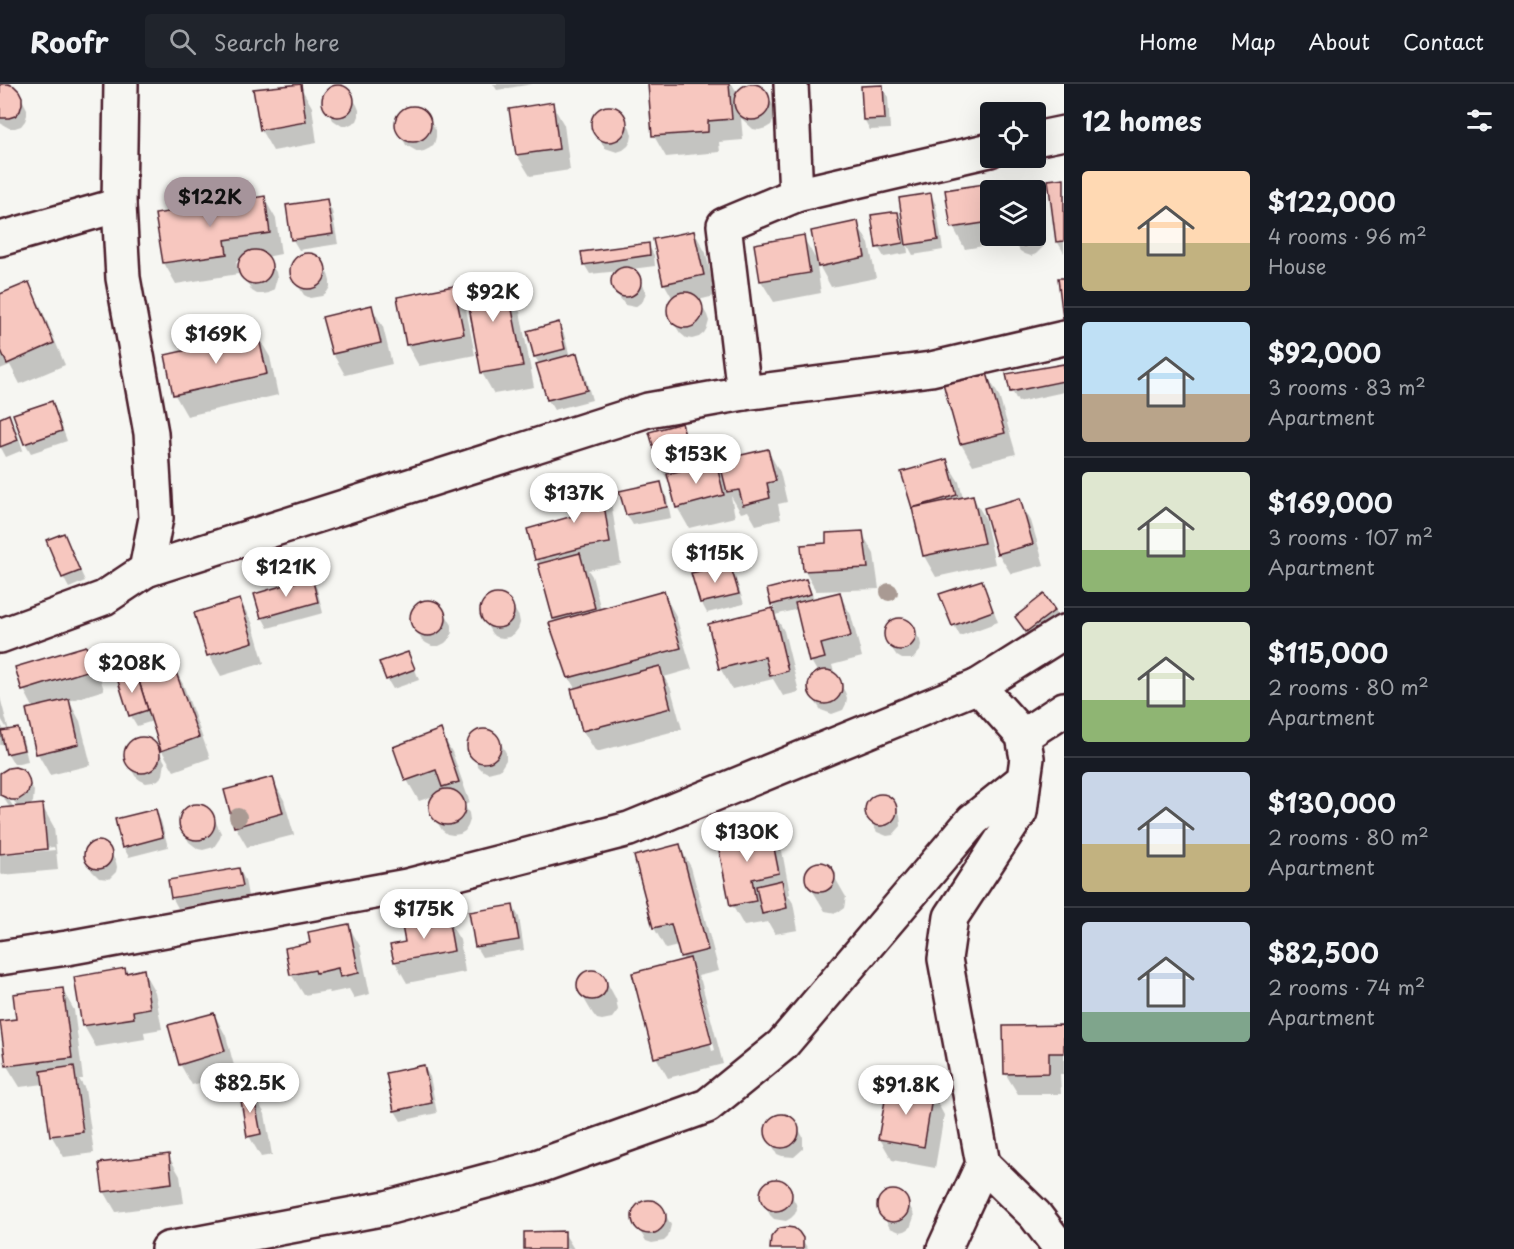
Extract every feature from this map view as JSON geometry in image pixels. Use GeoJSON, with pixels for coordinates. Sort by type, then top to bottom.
{"type":"FeatureCollection","features":[{"type":"Feature","properties":{"kind":"street"},"geometry":{"type":"LineString","coordinates":[[121,84],[119,205],[123,278],[151,433],[156,518],[146,570]]}},
{"type":"Feature","properties":{"kind":"street"},"geometry":{"type":"LineString","coordinates":[[791,84],[796,195]]}},
{"type":"Feature","properties":{"kind":"street"},"geometry":{"type":"LineString","coordinates":[[1046,137],[1064,133]]}},
{"type":"Feature","properties":{"kind":"street"},"geometry":{"type":"LineString","coordinates":[[744,393],[724,225],[796,195],[980,152]]}},
{"type":"Feature","properties":{"kind":"street"},"geometry":{"type":"LineString","coordinates":[[0,239],[119,205]]}},
{"type":"Feature","properties":{"kind":"street"},"geometry":{"type":"LineString","coordinates":[[0,636],[104,598],[146,570],[648,410],[744,393],[931,369],[1064,338]]}},
{"type":"Feature","properties":{"kind":"street"},"geometry":{"type":"LineString","coordinates":[[0,958],[67,948],[407,886],[629,829],[978,686],[1064,632]]}},
{"type":"Feature","properties":{"kind":"street"},"geometry":{"type":"LineString","coordinates":[[978,686],[1023,736],[1027,758],[1020,812],[951,917],[945,959],[983,1164],[1035,1215],[1061,1249]]}},
{"type":"Feature","properties":{"kind":"street"},"geometry":{"type":"LineString","coordinates":[[1023,736],[1064,709]]}},
{"type":"Feature","properties":{"kind":"street"},"geometry":{"type":"LineString","coordinates":[[168,1249],[387,1208],[531,1169],[707,1106],[782,1045],[973,820],[1024,779]]}},
{"type":"Feature","properties":{"kind":"street"},"geometry":{"type":"LineString","coordinates":[[944,1249],[983,1164]]}},
{"type":"Feature","properties":{"kind":"building"},"geometry":{"type":"Polygon","coordinates":[[[1,84],[14,86],[22,97],[20,111],[9,118],[0,118],[1,84]]]}},
{"type":"Feature","properties":{"kind":"building"},"geometry":{"type":"Polygon","coordinates":[[[301,84],[306,122],[260,130],[253,89],[301,84]]]}},
{"type":"Feature","properties":{"kind":"building"},"geometry":{"type":"Polygon","coordinates":[[[648,84],[729,84],[732,119],[708,121],[708,132],[652,136],[648,84]]]}},
{"type":"Feature","properties":{"kind":"building"},"geometry":{"type":"Polygon","coordinates":[[[752,84],[765,89],[770,102],[765,115],[752,120],[739,115],[734,102],[739,89],[752,84]]]}},
{"type":"Feature","properties":{"kind":"building"},"geometry":{"type":"Polygon","coordinates":[[[338,85],[349,90],[354,101],[349,112],[338,117],[327,112],[322,101],[327,90],[338,85]]]}},
{"type":"Feature","properties":{"kind":"building"},"geometry":{"type":"Polygon","coordinates":[[[883,85],[885,119],[863,120],[861,86],[883,85]]]}},
{"type":"Feature","properties":{"kind":"building"},"geometry":{"type":"Polygon","coordinates":[[[553,102],[559,149],[516,155],[509,109],[553,102]]]}},
{"type":"Feature","properties":{"kind":"building"},"geometry":{"type":"Polygon","coordinates":[[[413,106],[426,111],[431,124],[426,137],[413,142],[400,137],[395,124],[400,111],[413,106]]]}},
{"type":"Feature","properties":{"kind":"building"},"geometry":{"type":"Polygon","coordinates":[[[609,106],[621,112],[627,124],[621,136],[609,142],[597,136],[591,124],[597,112],[609,106]]]}},
{"type":"Feature","properties":{"kind":"building"},"geometry":{"type":"Polygon","coordinates":[[[1064,178],[1064,241],[1056,242],[1048,180],[1064,178]]]}},
{"type":"Feature","properties":{"kind":"building"},"geometry":{"type":"Polygon","coordinates":[[[980,185],[980,224],[951,228],[945,190],[980,185]]]}},
{"type":"Feature","properties":{"kind":"building"},"geometry":{"type":"Polygon","coordinates":[[[931,193],[938,240],[906,245],[899,198],[931,193]]]}},
{"type":"Feature","properties":{"kind":"building"},"geometry":{"type":"Polygon","coordinates":[[[265,196],[270,233],[225,240],[227,254],[163,263],[155,214],[265,196]]]}},
{"type":"Feature","properties":{"kind":"building"},"geometry":{"type":"Polygon","coordinates":[[[327,199],[333,234],[291,240],[286,205],[327,199]]]}},
{"type":"Feature","properties":{"kind":"building"},"geometry":{"type":"Polygon","coordinates":[[[898,212],[903,243],[876,248],[871,215],[898,212]]]}},
{"type":"Feature","properties":{"kind":"building"},"geometry":{"type":"Polygon","coordinates":[[[858,221],[865,257],[818,267],[811,231],[858,221]]]}},
{"type":"Feature","properties":{"kind":"building"},"geometry":{"type":"Polygon","coordinates":[[[694,231],[704,275],[663,284],[653,239],[694,231]]]}},
{"type":"Feature","properties":{"kind":"building"},"geometry":{"type":"Polygon","coordinates":[[[804,235],[810,273],[760,281],[754,244],[804,235]]]}},
{"type":"Feature","properties":{"kind":"building"},"geometry":{"type":"Polygon","coordinates":[[[649,243],[650,255],[583,265],[581,252],[649,243]]]}},
{"type":"Feature","properties":{"kind":"building"},"geometry":{"type":"Polygon","coordinates":[[[255,250],[267,255],[272,267],[267,279],[255,284],[243,279],[238,267],[243,255],[255,250]]]}},
{"type":"Feature","properties":{"kind":"building"},"geometry":{"type":"Polygon","coordinates":[[[308,253],[320,259],[326,271],[320,283],[308,289],[296,283],[290,271],[296,259],[308,253]]]}},
{"type":"Feature","properties":{"kind":"building"},"geometry":{"type":"Polygon","coordinates":[[[626,267],[632,268],[640,276],[640,288],[632,296],[626,297],[620,296],[612,288],[611,282],[612,276],[620,268],[626,267]]]}},
{"type":"Feature","properties":{"kind":"building"},"geometry":{"type":"Polygon","coordinates":[[[505,273],[523,366],[481,373],[464,280],[505,273]]]}},
{"type":"Feature","properties":{"kind":"building"},"geometry":{"type":"Polygon","coordinates":[[[1058,278],[1064,278],[1064,318],[1063,318],[1058,278]]]}},
{"type":"Feature","properties":{"kind":"building"},"geometry":{"type":"Polygon","coordinates":[[[29,282],[54,343],[7,364],[0,348],[0,294],[29,282]]]}},
{"type":"Feature","properties":{"kind":"building"},"geometry":{"type":"Polygon","coordinates":[[[454,286],[464,334],[406,345],[397,297],[454,286]]]}},
{"type":"Feature","properties":{"kind":"building"},"geometry":{"type":"Polygon","coordinates":[[[685,292],[698,297],[703,310],[698,323],[685,328],[672,323],[667,310],[672,297],[685,292]]]}},
{"type":"Feature","properties":{"kind":"building"},"geometry":{"type":"Polygon","coordinates":[[[372,305],[381,343],[332,354],[322,317],[372,305]]]}},
{"type":"Feature","properties":{"kind":"building"},"geometry":{"type":"Polygon","coordinates":[[[559,322],[565,349],[534,357],[527,331],[559,322]]]}},
{"type":"Feature","properties":{"kind":"building"},"geometry":{"type":"Polygon","coordinates":[[[258,334],[267,374],[173,395],[165,355],[258,334]]]}},
{"type":"Feature","properties":{"kind":"building"},"geometry":{"type":"Polygon","coordinates":[[[577,353],[587,390],[547,400],[536,364],[577,353]]]}},
{"type":"Feature","properties":{"kind":"building"},"geometry":{"type":"Polygon","coordinates":[[[1064,364],[1064,381],[1010,392],[1006,374],[1064,364]]]}},
{"type":"Feature","properties":{"kind":"building"},"geometry":{"type":"Polygon","coordinates":[[[987,373],[1005,433],[960,444],[943,383],[987,373]]]}},
{"type":"Feature","properties":{"kind":"building"},"geometry":{"type":"Polygon","coordinates":[[[52,401],[62,431],[24,444],[13,414],[52,401]]]}},
{"type":"Feature","properties":{"kind":"building"},"geometry":{"type":"Polygon","coordinates":[[[9,414],[18,440],[0,447],[0,418],[9,414]]]}},
{"type":"Feature","properties":{"kind":"building"},"geometry":{"type":"Polygon","coordinates":[[[682,423],[692,461],[660,469],[649,432],[682,423]]]}},
{"type":"Feature","properties":{"kind":"building"},"geometry":{"type":"Polygon","coordinates":[[[768,449],[776,481],[767,483],[770,498],[743,505],[739,490],[727,492],[719,460],[768,449]]]}},
{"type":"Feature","properties":{"kind":"building"},"geometry":{"type":"Polygon","coordinates":[[[947,459],[957,495],[912,508],[901,472],[947,459]]]}},
{"type":"Feature","properties":{"kind":"building"},"geometry":{"type":"Polygon","coordinates":[[[716,462],[724,495],[676,508],[667,474],[716,462]]]}},
{"type":"Feature","properties":{"kind":"building"},"geometry":{"type":"Polygon","coordinates":[[[600,479],[610,543],[535,560],[527,529],[573,516],[568,484],[600,479]]]}},
{"type":"Feature","properties":{"kind":"building"},"geometry":{"type":"Polygon","coordinates":[[[661,482],[667,507],[626,515],[619,491],[661,482]]]}},
{"type":"Feature","properties":{"kind":"building"},"geometry":{"type":"Polygon","coordinates":[[[973,495],[984,543],[923,556],[912,508],[973,495]]]}},
{"type":"Feature","properties":{"kind":"building"},"geometry":{"type":"Polygon","coordinates":[[[1020,498],[1033,544],[997,554],[984,508],[1020,498]]]}},
{"type":"Feature","properties":{"kind":"building"},"geometry":{"type":"Polygon","coordinates":[[[863,531],[868,568],[803,571],[801,545],[826,543],[826,533],[863,531]]]}},
{"type":"Feature","properties":{"kind":"building"},"geometry":{"type":"Polygon","coordinates":[[[64,533],[80,571],[62,578],[46,540],[64,533]]]}},
{"type":"Feature","properties":{"kind":"building"},"geometry":{"type":"Polygon","coordinates":[[[580,553],[595,608],[553,619],[538,564],[580,553]]]}},
{"type":"Feature","properties":{"kind":"building"},"geometry":{"type":"Polygon","coordinates":[[[730,564],[739,594],[700,603],[691,573],[730,564]]]}},
{"type":"Feature","properties":{"kind":"building"},"geometry":{"type":"Polygon","coordinates":[[[312,577],[318,602],[261,618],[254,594],[312,577]]]}},
{"type":"Feature","properties":{"kind":"building"},"geometry":{"type":"Polygon","coordinates":[[[806,579],[811,594],[771,605],[767,589],[806,579]]]}},
{"type":"Feature","properties":{"kind":"building"},"geometry":{"type":"Polygon","coordinates":[[[982,580],[993,611],[952,626],[939,594],[982,580]]]}},
{"type":"Feature","properties":{"kind":"building"},"geometry":{"type":"Polygon","coordinates":[[[664,591],[681,648],[568,678],[549,623],[664,591]]]}},
{"type":"Feature","properties":{"kind":"building"},"geometry":{"type":"Polygon","coordinates":[[[840,592],[851,636],[821,644],[825,658],[809,662],[795,603],[840,592]]]}},
{"type":"Feature","properties":{"kind":"building"},"geometry":{"type":"Polygon","coordinates":[[[497,594],[509,599],[514,611],[509,623],[497,628],[485,623],[480,611],[485,599],[497,594]]]}},
{"type":"Feature","properties":{"kind":"building"},"geometry":{"type":"Polygon","coordinates":[[[1044,594],[1055,610],[1026,632],[1015,617],[1044,594]]]}},
{"type":"Feature","properties":{"kind":"building"},"geometry":{"type":"Polygon","coordinates":[[[240,599],[253,642],[207,656],[194,613],[240,599]]]}},
{"type":"Feature","properties":{"kind":"building"},"geometry":{"type":"Polygon","coordinates":[[[428,600],[441,605],[446,618],[441,631],[428,636],[415,631],[410,618],[415,605],[428,600]]]}},
{"type":"Feature","properties":{"kind":"building"},"geometry":{"type":"Polygon","coordinates":[[[773,608],[788,671],[770,676],[765,657],[719,669],[708,624],[773,608]]]}},
{"type":"Feature","properties":{"kind":"building"},"geometry":{"type":"Polygon","coordinates":[[[900,618],[911,623],[916,634],[911,645],[900,650],[889,645],[884,634],[889,623],[900,618]]]}},
{"type":"Feature","properties":{"kind":"building"},"geometry":{"type":"Polygon","coordinates":[[[86,646],[93,669],[22,691],[15,667],[86,646]]]}},
{"type":"Feature","properties":{"kind":"building"},"geometry":{"type":"Polygon","coordinates":[[[408,652],[415,669],[386,680],[379,662],[408,652]]]}},
{"type":"Feature","properties":{"kind":"building"},"geometry":{"type":"Polygon","coordinates":[[[172,661],[199,737],[161,751],[136,672],[172,661]]]}},
{"type":"Feature","properties":{"kind":"building"},"geometry":{"type":"Polygon","coordinates":[[[660,666],[671,708],[582,731],[571,689],[660,666]]]}},
{"type":"Feature","properties":{"kind":"building"},"geometry":{"type":"Polygon","coordinates":[[[825,670],[837,675],[842,687],[837,699],[825,704],[813,699],[808,687],[813,675],[825,670]]]}},
{"type":"Feature","properties":{"kind":"building"},"geometry":{"type":"Polygon","coordinates":[[[136,672],[148,710],[129,716],[117,678],[136,672]]]}},
{"type":"Feature","properties":{"kind":"building"},"geometry":{"type":"Polygon","coordinates":[[[69,699],[79,744],[36,754],[26,709],[69,699]]]}},
{"type":"Feature","properties":{"kind":"building"},"geometry":{"type":"Polygon","coordinates":[[[18,728],[24,750],[6,754],[1,731],[18,728]]]}},
{"type":"Feature","properties":{"kind":"building"},"geometry":{"type":"Polygon","coordinates":[[[441,729],[459,782],[442,787],[436,770],[405,781],[393,747],[441,729]]]}},
{"type":"Feature","properties":{"kind":"building"},"geometry":{"type":"Polygon","coordinates":[[[484,729],[496,734],[501,746],[496,758],[484,763],[472,758],[467,746],[472,734],[484,729]]]}},
{"type":"Feature","properties":{"kind":"building"},"geometry":{"type":"Polygon","coordinates":[[[142,737],[155,742],[160,755],[155,768],[142,773],[129,768],[124,755],[129,742],[142,737]]]}},
{"type":"Feature","properties":{"kind":"building"},"geometry":{"type":"Polygon","coordinates":[[[15,767],[26,773],[30,785],[24,796],[18,800],[11,800],[0,795],[0,773],[15,767]]]}},
{"type":"Feature","properties":{"kind":"building"},"geometry":{"type":"Polygon","coordinates":[[[273,777],[283,813],[234,827],[224,790],[273,777]]]}},
{"type":"Feature","properties":{"kind":"building"},"geometry":{"type":"Polygon","coordinates":[[[447,789],[459,795],[465,807],[459,819],[447,825],[435,819],[429,807],[435,795],[447,789]]]}},
{"type":"Feature","properties":{"kind":"building"},"geometry":{"type":"Polygon","coordinates":[[[881,794],[892,799],[897,810],[892,821],[881,826],[870,821],[865,810],[870,799],[881,794]]]}},
{"type":"Feature","properties":{"kind":"building"},"geometry":{"type":"Polygon","coordinates":[[[43,804],[47,849],[0,854],[0,808],[43,804]]]}},
{"type":"Feature","properties":{"kind":"building"},"geometry":{"type":"Polygon","coordinates":[[[197,804],[210,809],[215,822],[210,835],[197,840],[184,835],[179,822],[184,809],[197,804]]]}},
{"type":"Feature","properties":{"kind":"building"},"geometry":{"type":"Polygon","coordinates":[[[156,809],[163,837],[122,848],[115,819],[156,809]]]}},
{"type":"Feature","properties":{"kind":"building"},"geometry":{"type":"Polygon","coordinates":[[[770,828],[779,873],[752,879],[756,901],[730,906],[717,840],[770,828]]]}},
{"type":"Feature","properties":{"kind":"building"},"geometry":{"type":"Polygon","coordinates":[[[98,841],[108,845],[112,855],[108,865],[98,869],[88,865],[84,855],[88,845],[98,841]]]}},
{"type":"Feature","properties":{"kind":"building"},"geometry":{"type":"Polygon","coordinates":[[[680,844],[708,950],[680,957],[671,924],[653,928],[634,856],[680,844]]]}},
{"type":"Feature","properties":{"kind":"building"},"geometry":{"type":"Polygon","coordinates":[[[820,862],[831,866],[835,877],[831,888],[820,892],[809,888],[805,877],[809,866],[820,862]]]}},
{"type":"Feature","properties":{"kind":"building"},"geometry":{"type":"Polygon","coordinates":[[[239,868],[243,886],[171,898],[168,880],[239,868]]]}},
{"type":"Feature","properties":{"kind":"building"},"geometry":{"type":"Polygon","coordinates":[[[782,880],[787,908],[762,914],[756,886],[782,880]]]}},
{"type":"Feature","properties":{"kind":"building"},"geometry":{"type":"Polygon","coordinates":[[[513,905],[519,940],[475,947],[469,912],[513,905]]]}},
{"type":"Feature","properties":{"kind":"building"},"geometry":{"type":"Polygon","coordinates":[[[448,917],[454,951],[394,962],[390,945],[405,942],[402,926],[448,917]]]}},
{"type":"Feature","properties":{"kind":"building"},"geometry":{"type":"Polygon","coordinates":[[[349,924],[359,973],[340,977],[338,968],[290,975],[285,948],[310,943],[308,932],[349,924]]]}},
{"type":"Feature","properties":{"kind":"building"},"geometry":{"type":"Polygon","coordinates":[[[690,958],[712,1043],[654,1058],[632,973],[690,958]]]}},
{"type":"Feature","properties":{"kind":"building"},"geometry":{"type":"Polygon","coordinates":[[[125,968],[126,973],[144,969],[150,1008],[133,1011],[134,1018],[82,1026],[74,977],[125,968]]]}},
{"type":"Feature","properties":{"kind":"building"},"geometry":{"type":"Polygon","coordinates":[[[592,970],[603,974],[607,985],[603,996],[592,1000],[581,996],[577,985],[581,974],[592,970]]]}},
{"type":"Feature","properties":{"kind":"building"},"geometry":{"type":"Polygon","coordinates":[[[63,988],[72,1058],[6,1066],[0,1021],[16,1019],[13,994],[63,988]]]}},
{"type":"Feature","properties":{"kind":"building"},"geometry":{"type":"Polygon","coordinates":[[[214,1013],[225,1051],[179,1065],[168,1025],[214,1013]]]}},
{"type":"Feature","properties":{"kind":"building"},"geometry":{"type":"Polygon","coordinates":[[[1064,1025],[1064,1053],[1049,1053],[1049,1073],[1004,1074],[1003,1026],[1064,1025]]]}},
{"type":"Feature","properties":{"kind":"building"},"geometry":{"type":"Polygon","coordinates":[[[424,1065],[432,1103],[394,1111],[386,1073],[424,1065]]]}},
{"type":"Feature","properties":{"kind":"building"},"geometry":{"type":"Polygon","coordinates":[[[74,1066],[83,1132],[50,1136],[41,1071],[74,1066]]]}},
{"type":"Feature","properties":{"kind":"building"},"geometry":{"type":"Polygon","coordinates":[[[888,1084],[933,1092],[924,1147],[878,1139],[888,1084]]]}},
{"type":"Feature","properties":{"kind":"building"},"geometry":{"type":"Polygon","coordinates":[[[253,1091],[261,1134],[247,1137],[240,1094],[253,1091]]]}},
{"type":"Feature","properties":{"kind":"building"},"geometry":{"type":"Polygon","coordinates":[[[782,1114],[794,1119],[799,1131],[794,1143],[782,1148],[770,1143],[765,1131],[770,1119],[782,1114]]]}},
{"type":"Feature","properties":{"kind":"building"},"geometry":{"type":"Polygon","coordinates":[[[169,1154],[172,1183],[103,1192],[99,1163],[169,1154]]]}},
{"type":"Feature","properties":{"kind":"building"},"geometry":{"type":"Polygon","coordinates":[[[776,1179],[787,1184],[792,1195],[787,1206],[776,1211],[765,1206],[760,1195],[765,1184],[776,1179]]]}},
{"type":"Feature","properties":{"kind":"building"},"geometry":{"type":"Polygon","coordinates":[[[893,1190],[904,1195],[909,1206],[904,1217],[893,1222],[882,1217],[877,1206],[882,1195],[893,1190]]]}},
{"type":"Feature","properties":{"kind":"building"},"geometry":{"type":"Polygon","coordinates":[[[649,1200],[661,1205],[666,1217],[661,1229],[649,1234],[637,1229],[632,1217],[637,1205],[649,1200]]]}},
{"type":"Feature","properties":{"kind":"building"},"geometry":{"type":"Polygon","coordinates":[[[787,1227],[799,1232],[803,1238],[803,1249],[770,1249],[771,1237],[780,1228],[787,1227]]]}},
{"type":"Feature","properties":{"kind":"building"},"geometry":{"type":"Polygon","coordinates":[[[565,1231],[565,1249],[524,1249],[524,1232],[565,1231]]]}}]}
